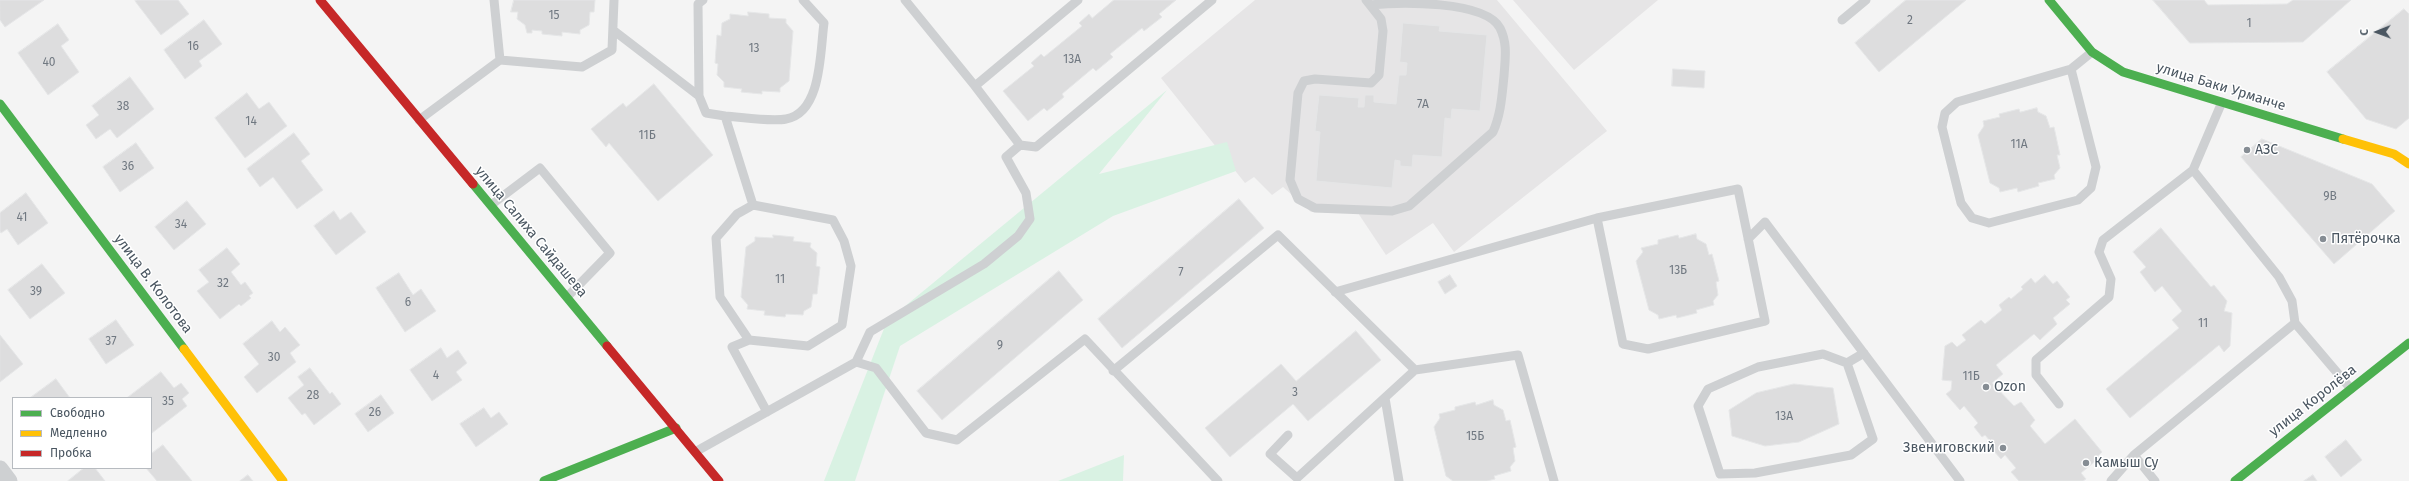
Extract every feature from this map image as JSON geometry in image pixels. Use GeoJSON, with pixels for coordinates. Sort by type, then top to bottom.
{"type":"FeatureCollection","features":[{"type":"Feature","properties":{"kind":"street","name":"улица Салиха Сайдашева"},"geometry":{"type":"LineString","coordinates":[[320,0],[719,481]]}},
{"type":"Feature","properties":{"kind":"street","name":"улица Баки Урманче"},"geometry":{"type":"LineString","coordinates":[[2049,0],[2092,52],[2123,72],[2394,154],[2409,164]]}},
{"type":"Feature","properties":{"kind":"street","name":"улица В. Колотова"},"geometry":{"type":"LineString","coordinates":[[0,104],[283,481]]}},
{"type":"Feature","properties":{"kind":"street","name":"улица Королёва"},"geometry":{"type":"LineString","coordinates":[[2235,481],[2408,346]]}},
{"type":"Feature","properties":{"kind":"street"},"geometry":{"type":"LineString","coordinates":[[544,481],[676,428]]}},
{"type":"Feature","properties":{"kind":"street"},"geometry":{"type":"LineString","coordinates":[[0,469],[9,481]]}},
{"type":"Feature","properties":{"kind":"lane"},"geometry":{"type":"LineString","coordinates":[[494,0],[500,60]]}},
{"type":"Feature","properties":{"kind":"lane"},"geometry":{"type":"LineString","coordinates":[[419,120],[500,60],[582,67],[612,50],[614,0]]}},
{"type":"Feature","properties":{"kind":"lane"},"geometry":{"type":"LineString","coordinates":[[703,0],[698,4],[699,96],[706,113],[725,116],[786,119],[803,111],[815,93],[824,23],[803,0]]}},
{"type":"Feature","properties":{"kind":"lane"},"geometry":{"type":"LineString","coordinates":[[905,0],[975,86],[1020,145],[1036,147],[1212,0]]}},
{"type":"Feature","properties":{"kind":"lane"},"geometry":{"type":"LineString","coordinates":[[975,86],[1078,0]]}},
{"type":"Feature","properties":{"kind":"lane"},"geometry":{"type":"LineString","coordinates":[[1842,20],[1866,0]]}},
{"type":"Feature","properties":{"kind":"lane"},"geometry":{"type":"LineString","coordinates":[[1368,2],[1397,2],[1472,8],[1490,16],[1499,27],[1506,47],[1500,117],[1493,132],[1409,206],[1392,212],[1315,208],[1298,199],[1290,180],[1298,93],[1304,81],[1315,78],[1371,83],[1379,75],[1383,31],[1381,20],[1368,2]]}},
{"type":"Feature","properties":{"kind":"lane"},"geometry":{"type":"LineString","coordinates":[[613,30],[699,96]]}},
{"type":"Feature","properties":{"kind":"lane"},"geometry":{"type":"LineString","coordinates":[[2071,69],[2096,167],[2091,188],[2078,200],[1989,223],[1972,218],[1961,203],[1945,142],[1942,127],[1945,113],[1958,102],[2071,69],[2092,52]]}},
{"type":"Feature","properties":{"kind":"lane"},"geometry":{"type":"LineString","coordinates":[[2059,404],[2036,375],[2036,360],[2109,297],[2111,279],[2099,252],[2103,240],[2193,170],[2222,102]]}},
{"type":"Feature","properties":{"kind":"lane"},"geometry":{"type":"LineString","coordinates":[[725,116],[753,205]]}},
{"type":"Feature","properties":{"kind":"lane"},"geometry":{"type":"LineString","coordinates":[[695,452],[856,362],[870,332],[984,264],[1018,236],[1030,219],[1026,192],[1006,157],[1020,145]]}},
{"type":"Feature","properties":{"kind":"lane"},"geometry":{"type":"LineString","coordinates":[[491,205],[540,168],[610,252],[567,297]]}},
{"type":"Feature","properties":{"kind":"lane"},"geometry":{"type":"LineString","coordinates":[[2193,170],[2279,277],[2292,301],[2295,323],[2351,389]]}},
{"type":"Feature","properties":{"kind":"lane"},"geometry":{"type":"LineString","coordinates":[[1335,292],[1597,218],[1738,189],[1765,321],[1648,349],[1623,344],[1597,218]]}},
{"type":"Feature","properties":{"kind":"lane"},"geometry":{"type":"LineString","coordinates":[[750,340],[720,297],[716,238],[736,214],[753,205],[833,220],[844,241],[851,266],[842,325],[808,346],[750,340],[732,347],[767,412]]}},
{"type":"Feature","properties":{"kind":"lane"},"geometry":{"type":"LineString","coordinates":[[1748,239],[1765,222],[1960,481]]}},
{"type":"Feature","properties":{"kind":"lane"},"geometry":{"type":"LineString","coordinates":[[1113,371],[1278,235],[1415,370]]}},
{"type":"Feature","properties":{"kind":"lane"},"geometry":{"type":"LineString","coordinates":[[2111,481],[2134,455],[2295,323]]}},
{"type":"Feature","properties":{"kind":"lane"},"geometry":{"type":"LineString","coordinates":[[856,362],[876,368],[926,433],[957,440],[1085,339],[1113,371],[1218,481]]}},
{"type":"Feature","properties":{"kind":"lane"},"geometry":{"type":"LineString","coordinates":[[1847,363],[1864,353]]}},
{"type":"Feature","properties":{"kind":"lane"},"geometry":{"type":"LineString","coordinates":[[1823,354],[1847,363],[1873,439],[1851,455],[1755,473],[1720,474],[1698,406],[1708,389],[1758,367],[1823,354]]}},
{"type":"Feature","properties":{"kind":"lane"},"geometry":{"type":"LineString","coordinates":[[1288,435],[1270,454],[1297,480],[1415,370],[1518,355],[1554,481]]}},
{"type":"Feature","properties":{"kind":"lane"},"geometry":{"type":"LineString","coordinates":[[1385,398],[1399,481]]}},
{"type":"Feature","properties":{"kind":"lane"},"geometry":{"type":"LineString","coordinates":[[2134,455],[2155,481]]}},
{"type":"Feature","properties":{"kind":"shaded area"},"geometry":{"type":"Polygon","coordinates":[[[1255,0],[1497,0],[1607,131],[1454,252],[1433,223],[1386,255],[1358,213],[1311,212],[1283,187],[1272,195],[1254,177],[1245,183],[1161,78],[1255,0]]]}},
{"type":"Feature","properties":{"kind":"shaded area"},"geometry":{"type":"Polygon","coordinates":[[[1513,0],[1658,0],[1574,70],[1513,0]]]}},
{"type":"Feature","properties":{"kind":"green space"},"geometry":{"type":"Polygon","coordinates":[[[1167,90],[1099,174],[1227,142],[1236,171],[1113,216],[900,346],[855,481],[824,481],[887,321],[1167,90]]]}},
{"type":"Feature","properties":{"kind":"green space"},"geometry":{"type":"Polygon","coordinates":[[[1124,455],[1123,481],[1058,481],[1124,455]]]}},
{"type":"Feature","properties":{"kind":"building"},"geometry":{"type":"Polygon","coordinates":[[[0,0],[44,0],[5,27],[0,20],[0,0]]]}},
{"type":"Feature","properties":{"kind":"building"},"geometry":{"type":"Polygon","coordinates":[[[178,0],[189,14],[161,35],[135,1],[178,0]]]}},
{"type":"Feature","properties":{"kind":"building"},"geometry":{"type":"Polygon","coordinates":[[[514,0],[595,0],[594,12],[590,12],[589,25],[580,30],[580,34],[562,32],[562,36],[542,34],[542,31],[532,30],[532,33],[527,33],[525,25],[517,19],[518,12],[511,12],[514,0]]]}},
{"type":"Feature","properties":{"kind":"building"},"geometry":{"type":"Polygon","coordinates":[[[1114,0],[1176,0],[1159,14],[1162,17],[1144,31],[1142,28],[1110,54],[1113,57],[1096,71],[1093,68],[1062,94],[1064,97],[1047,111],[1044,108],[1028,121],[1003,91],[1034,66],[1031,63],[1041,54],[1044,57],[1082,26],[1079,23],[1089,14],[1092,18],[1114,0]]]}},
{"type":"Feature","properties":{"kind":"building"},"geometry":{"type":"Polygon","coordinates":[[[1906,0],[1966,0],[1879,72],[1855,43],[1906,0]]]}},
{"type":"Feature","properties":{"kind":"building"},"geometry":{"type":"Polygon","coordinates":[[[2153,0],[2204,0],[2208,5],[2287,4],[2293,0],[2351,0],[2303,42],[2190,43],[2153,0]]]}},
{"type":"Feature","properties":{"kind":"building"},"geometry":{"type":"Polygon","coordinates":[[[2404,9],[2409,14],[2409,118],[2396,129],[2366,119],[2327,72],[2404,9]]]}},
{"type":"Feature","properties":{"kind":"building"},"geometry":{"type":"Polygon","coordinates":[[[748,12],[769,14],[769,18],[786,19],[786,23],[793,31],[789,81],[780,88],[780,92],[762,91],[762,94],[741,92],[742,89],[724,87],[724,82],[717,75],[718,64],[715,63],[717,35],[721,36],[722,23],[730,19],[730,14],[748,16],[748,12]]]}},
{"type":"Feature","properties":{"kind":"building"},"geometry":{"type":"Polygon","coordinates":[[[204,20],[222,44],[199,61],[202,66],[185,79],[164,50],[204,20]]]}},
{"type":"Feature","properties":{"kind":"building"},"geometry":{"type":"Polygon","coordinates":[[[1403,23],[1440,26],[1439,31],[1487,35],[1480,111],[1452,109],[1451,119],[1445,118],[1442,157],[1413,155],[1412,167],[1400,166],[1400,161],[1395,160],[1392,188],[1316,181],[1320,132],[1315,131],[1319,95],[1359,98],[1358,107],[1364,107],[1365,95],[1374,95],[1374,102],[1396,104],[1399,75],[1406,75],[1407,63],[1400,62],[1403,23]]]}},
{"type":"Feature","properties":{"kind":"building"},"geometry":{"type":"Polygon","coordinates":[[[58,24],[69,40],[61,46],[79,72],[48,95],[18,53],[58,24]]]}},
{"type":"Feature","properties":{"kind":"building"},"geometry":{"type":"Polygon","coordinates":[[[1673,69],[1705,71],[1704,88],[1672,86],[1673,69]]]}},
{"type":"Feature","properties":{"kind":"building"},"geometry":{"type":"Polygon","coordinates":[[[130,77],[154,109],[117,138],[110,129],[96,139],[86,125],[99,115],[92,106],[130,77]]]}},
{"type":"Feature","properties":{"kind":"building"},"geometry":{"type":"Polygon","coordinates":[[[654,84],[713,155],[658,201],[609,143],[606,147],[591,129],[623,103],[626,107],[654,84]]]}},
{"type":"Feature","properties":{"kind":"building"},"geometry":{"type":"Polygon","coordinates":[[[247,93],[259,109],[269,102],[287,126],[245,158],[215,118],[247,93]]]}},
{"type":"Feature","properties":{"kind":"building"},"geometry":{"type":"Polygon","coordinates":[[[2037,108],[2038,112],[2046,116],[2050,128],[2054,127],[2060,155],[2057,155],[2060,168],[2054,175],[2055,179],[2038,183],[2039,186],[2018,192],[2017,188],[2000,192],[1999,188],[1990,183],[1978,135],[1984,126],[1983,121],[2000,117],[1999,114],[2019,109],[2020,112],[2037,108]]]}},
{"type":"Feature","properties":{"kind":"building"},"geometry":{"type":"Polygon","coordinates":[[[294,133],[310,154],[301,161],[323,190],[297,209],[273,177],[260,187],[247,169],[294,133]]]}},
{"type":"Feature","properties":{"kind":"building"},"geometry":{"type":"Polygon","coordinates":[[[2262,139],[2372,184],[2395,211],[2334,264],[2241,157],[2262,139]]]}},
{"type":"Feature","properties":{"kind":"building"},"geometry":{"type":"Polygon","coordinates":[[[136,143],[154,168],[120,192],[103,167],[136,143]]]}},
{"type":"Feature","properties":{"kind":"building"},"geometry":{"type":"Polygon","coordinates":[[[26,193],[48,223],[18,245],[7,229],[1,233],[0,213],[26,193]]]}},
{"type":"Feature","properties":{"kind":"building"},"geometry":{"type":"Polygon","coordinates":[[[1239,199],[1264,228],[1122,348],[1098,319],[1239,199]]]}},
{"type":"Feature","properties":{"kind":"building"},"geometry":{"type":"Polygon","coordinates":[[[187,201],[206,224],[174,250],[155,227],[187,201]]]}},
{"type":"Feature","properties":{"kind":"building"},"geometry":{"type":"Polygon","coordinates":[[[334,211],[340,220],[351,212],[366,232],[336,255],[314,226],[334,211]]]}},
{"type":"Feature","properties":{"kind":"building"},"geometry":{"type":"Polygon","coordinates":[[[2161,228],[2211,287],[2214,285],[2227,301],[2224,311],[2232,313],[2230,346],[2224,352],[2219,345],[2130,418],[2106,389],[2179,328],[2172,320],[2182,311],[2162,286],[2155,292],[2140,272],[2146,267],[2133,252],[2161,228]]]}},
{"type":"Feature","properties":{"kind":"building"},"geometry":{"type":"Polygon","coordinates":[[[1696,234],[1697,239],[1706,244],[1709,255],[1712,254],[1719,281],[1716,282],[1718,295],[1713,301],[1714,305],[1696,310],[1697,313],[1677,318],[1676,315],[1659,319],[1658,315],[1649,310],[1636,261],[1643,252],[1641,248],[1658,244],[1658,240],[1678,235],[1679,238],[1696,234]]]}},
{"type":"Feature","properties":{"kind":"building"},"geometry":{"type":"Polygon","coordinates":[[[773,235],[794,237],[793,241],[811,243],[810,247],[817,253],[816,266],[820,267],[817,294],[813,294],[811,307],[804,311],[803,315],[786,314],[785,317],[764,315],[765,311],[747,309],[748,305],[741,297],[746,247],[755,241],[755,237],[773,238],[773,235]]]}},
{"type":"Feature","properties":{"kind":"building"},"geometry":{"type":"Polygon","coordinates":[[[227,248],[240,264],[231,272],[241,285],[245,282],[253,293],[249,296],[251,298],[241,306],[239,304],[220,319],[197,291],[209,282],[199,270],[227,248]]]}},
{"type":"Feature","properties":{"kind":"building"},"geometry":{"type":"Polygon","coordinates":[[[42,264],[65,293],[30,319],[8,290],[42,264]]]}},
{"type":"Feature","properties":{"kind":"building"},"geometry":{"type":"Polygon","coordinates":[[[1059,271],[1083,300],[942,420],[917,391],[1059,271]]]}},
{"type":"Feature","properties":{"kind":"building"},"geometry":{"type":"Polygon","coordinates":[[[399,273],[413,295],[421,289],[436,311],[405,332],[376,288],[399,273]]]}},
{"type":"Feature","properties":{"kind":"building"},"geometry":{"type":"Polygon","coordinates":[[[1450,275],[1457,286],[1445,294],[1438,282],[1450,275]]]}},
{"type":"Feature","properties":{"kind":"building"},"geometry":{"type":"Polygon","coordinates":[[[2045,275],[2053,284],[2057,281],[2070,297],[2066,300],[2070,304],[2053,318],[2057,324],[2040,340],[2034,334],[1996,365],[2003,374],[1992,383],[2014,406],[2021,402],[2035,420],[2030,426],[2045,444],[2075,419],[2102,452],[2098,456],[2099,458],[2081,473],[2086,479],[2083,481],[2019,481],[2011,472],[2016,468],[2005,455],[2001,459],[1992,449],[1995,447],[1985,435],[1982,437],[1974,427],[1978,423],[1964,406],[1960,410],[1946,394],[1951,390],[1952,381],[1942,380],[1945,346],[1952,342],[1957,347],[1966,340],[1962,335],[1981,320],[1985,324],[2002,310],[1999,305],[2009,297],[2011,299],[2023,289],[2021,287],[2031,278],[2035,283],[2045,275]]]}},
{"type":"Feature","properties":{"kind":"building"},"geometry":{"type":"Polygon","coordinates":[[[116,320],[134,345],[106,364],[89,339],[116,320]]]}},
{"type":"Feature","properties":{"kind":"building"},"geometry":{"type":"Polygon","coordinates":[[[272,321],[280,332],[285,327],[300,345],[290,353],[296,362],[257,393],[244,377],[259,364],[243,344],[272,321]]]}},
{"type":"Feature","properties":{"kind":"building"},"geometry":{"type":"Polygon","coordinates":[[[1356,331],[1381,360],[1308,421],[1293,404],[1230,457],[1205,428],[1281,364],[1296,381],[1356,331]]]}},
{"type":"Feature","properties":{"kind":"building"},"geometry":{"type":"Polygon","coordinates":[[[0,335],[23,364],[0,382],[0,335]]]}},
{"type":"Feature","properties":{"kind":"building"},"geometry":{"type":"Polygon","coordinates":[[[441,348],[447,358],[458,350],[467,363],[456,372],[462,380],[432,401],[410,370],[441,348]]]}},
{"type":"Feature","properties":{"kind":"building"},"geometry":{"type":"Polygon","coordinates":[[[310,368],[330,394],[332,392],[341,404],[314,425],[305,413],[302,415],[288,398],[304,385],[298,377],[310,368]]]}},
{"type":"Feature","properties":{"kind":"building"},"geometry":{"type":"Polygon","coordinates":[[[161,372],[174,388],[181,383],[189,393],[182,399],[187,406],[152,433],[152,397],[128,397],[161,372]]]}},
{"type":"Feature","properties":{"kind":"building"},"geometry":{"type":"Polygon","coordinates":[[[56,379],[69,397],[31,397],[56,379]]]}},
{"type":"Feature","properties":{"kind":"building"},"geometry":{"type":"Polygon","coordinates":[[[1794,384],[1833,388],[1839,424],[1799,442],[1765,446],[1732,436],[1729,410],[1756,393],[1794,384]]]}},
{"type":"Feature","properties":{"kind":"building"},"geometry":{"type":"Polygon","coordinates":[[[381,395],[394,413],[368,432],[355,414],[381,395]]]}},
{"type":"Feature","properties":{"kind":"building"},"geometry":{"type":"Polygon","coordinates":[[[1493,400],[1494,405],[1503,410],[1506,421],[1510,420],[1516,447],[1513,448],[1515,461],[1510,467],[1511,471],[1494,476],[1495,479],[1487,481],[1453,481],[1446,476],[1434,427],[1440,418],[1439,414],[1455,410],[1455,407],[1475,402],[1476,405],[1493,400]]]}},
{"type":"Feature","properties":{"kind":"building"},"geometry":{"type":"Polygon","coordinates":[[[484,408],[491,418],[499,412],[508,424],[476,447],[460,424],[484,408]]]}},
{"type":"Feature","properties":{"kind":"building"},"geometry":{"type":"Polygon","coordinates":[[[2346,440],[2362,460],[2341,477],[2325,457],[2346,440]]]}},
{"type":"Feature","properties":{"kind":"building"},"geometry":{"type":"Polygon","coordinates":[[[163,445],[192,481],[157,481],[147,469],[152,469],[152,453],[163,445]]]}},
{"type":"Feature","properties":{"kind":"building"},"geometry":{"type":"Polygon","coordinates":[[[83,469],[96,469],[105,481],[68,481],[83,469]]]}},
{"type":"Feature","properties":{"kind":"building"},"geometry":{"type":"Polygon","coordinates":[[[248,475],[253,481],[240,481],[248,475]]]}},
{"type":"Feature","properties":{"kind":"building"},"geometry":{"type":"Polygon","coordinates":[[[2313,475],[2317,481],[2304,481],[2313,475]]]}},
{"type":"Feature","properties":{"kind":"traffic: fast"},"geometry":{"type":"LineString","coordinates":[[2049,0],[2092,52],[2123,72],[2343,139]]}},
{"type":"Feature","properties":{"kind":"traffic: fast"},"geometry":{"type":"LineString","coordinates":[[0,104],[184,349]]}},
{"type":"Feature","properties":{"kind":"traffic: fast"},"geometry":{"type":"LineString","coordinates":[[473,184],[607,346]]}},
{"type":"Feature","properties":{"kind":"traffic: fast"},"geometry":{"type":"LineString","coordinates":[[2235,481],[2409,343]]}},
{"type":"Feature","properties":{"kind":"traffic: fast"},"geometry":{"type":"LineString","coordinates":[[544,481],[676,428]]}},
{"type":"Feature","properties":{"kind":"traffic: slow"},"geometry":{"type":"LineString","coordinates":[[2343,139],[2394,154],[2409,164]]}},
{"type":"Feature","properties":{"kind":"traffic: slow"},"geometry":{"type":"LineString","coordinates":[[184,349],[283,481]]}},
{"type":"Feature","properties":{"kind":"traffic: jam"},"geometry":{"type":"LineString","coordinates":[[320,0],[473,184]]}},
{"type":"Feature","properties":{"kind":"traffic: jam"},"geometry":{"type":"LineString","coordinates":[[607,346],[719,481]]}},
{"type":"Feature","properties":{"kind":"place","name":"АЗС"},"geometry":{"type":"Point","coordinates":[2247,150]}},
{"type":"Feature","properties":{"kind":"place","name":"Пятёрочка"},"geometry":{"type":"Point","coordinates":[2323,239]}},
{"type":"Feature","properties":{"kind":"place","name":"Ozon"},"geometry":{"type":"Point","coordinates":[1986,387]}},
{"type":"Feature","properties":{"kind":"place","name":"Звениговский"},"geometry":{"type":"Point","coordinates":[2003,448]}},
{"type":"Feature","properties":{"kind":"place","name":"Камыш Су"},"geometry":{"type":"Point","coordinates":[2086,463]}}]}
